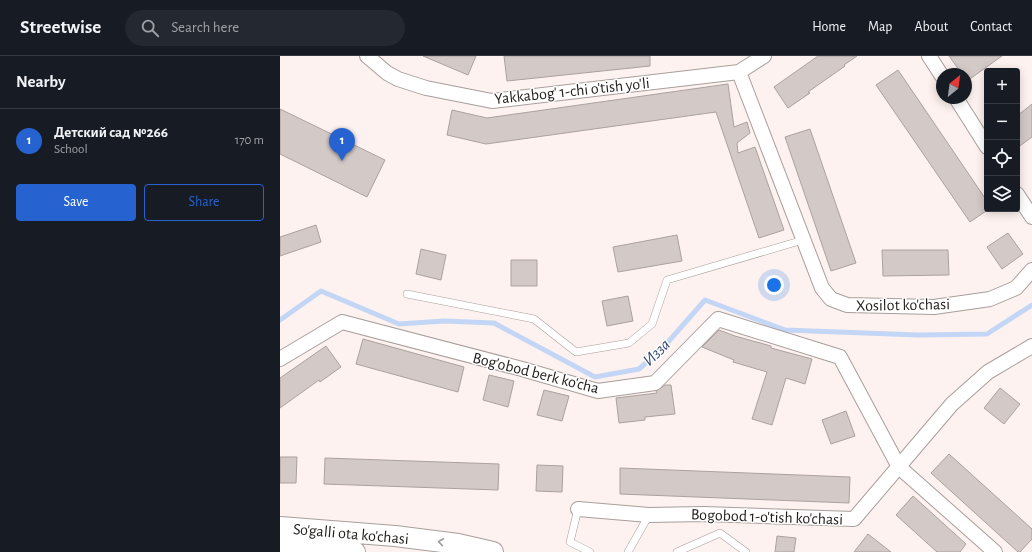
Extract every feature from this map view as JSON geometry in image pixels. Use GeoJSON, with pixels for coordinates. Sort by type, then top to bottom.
{"type":"FeatureCollection","features":[{"type":"Feature","properties":{"kind":"main road","name":"So'galli ota ko'chasi"},"geometry":{"type":"LineString","coordinates":[[280,527],[395,536],[458,544],[493,552]]}},
{"type":"Feature","properties":{"kind":"main road","name":"So'galli ota ko'chasi"},"geometry":{"type":"LineString","coordinates":[[280,547],[355,552]]}},
{"type":"Feature","properties":{"kind":"street","name":"Yakkabog' 1-chi o'tish yo'li"},"geometry":{"type":"LineString","coordinates":[[367,56],[387,73],[398,79],[426,88],[492,100],[739,72],[764,56]]}},
{"type":"Feature","properties":{"kind":"street"},"geometry":{"type":"LineString","coordinates":[[929,56],[937,68]]}},
{"type":"Feature","properties":{"kind":"street"},"geometry":{"type":"LineString","coordinates":[[739,72],[804,240]]}},
{"type":"Feature","properties":{"kind":"street"},"geometry":{"type":"LineString","coordinates":[[960,104],[984,142]]}},
{"type":"Feature","properties":{"kind":"street"},"geometry":{"type":"LineString","coordinates":[[1020,199],[1032,218]]}},
{"type":"Feature","properties":{"kind":"street","name":"Xosilot ko'chasi"},"geometry":{"type":"LineString","coordinates":[[804,240],[822,288],[831,299],[847,304],[934,307],[990,299],[1016,288],[1032,270]]}},
{"type":"Feature","properties":{"kind":"street","name":"Bog'obod berk ko'cha"},"geometry":{"type":"LineString","coordinates":[[280,359],[342,322],[598,390],[655,382],[718,319],[840,357],[899,467]]}},
{"type":"Feature","properties":{"kind":"street","name":"Bogobod 1-o'tish ko'chasi"},"geometry":{"type":"LineString","coordinates":[[578,509],[649,515],[704,514],[854,519],[952,404],[988,372],[1032,346]]}},
{"type":"Feature","properties":{"kind":"street"},"geometry":{"type":"LineString","coordinates":[[899,467],[995,552]]}},
{"type":"Feature","properties":{"kind":"lane"},"geometry":{"type":"LineString","coordinates":[[406,294],[534,319],[576,352],[628,343],[652,324],[667,280],[804,240]]}},
{"type":"Feature","properties":{"kind":"lane"},"geometry":{"type":"LineString","coordinates":[[578,509],[570,542],[590,552]]}},
{"type":"Feature","properties":{"kind":"lane"},"geometry":{"type":"LineString","coordinates":[[628,552],[649,515]]}},
{"type":"Feature","properties":{"kind":"lane"},"geometry":{"type":"LineString","coordinates":[[677,552],[720,533],[746,552]]}},
{"type":"Feature","properties":{"kind":"building"},"geometry":{"type":"Polygon","coordinates":[[[423,56],[476,56],[468,75],[423,56]]]}},
{"type":"Feature","properties":{"kind":"building"},"geometry":{"type":"Polygon","coordinates":[[[504,56],[650,56],[650,66],[507,81],[504,56]]]}},
{"type":"Feature","properties":{"kind":"building"},"geometry":{"type":"Polygon","coordinates":[[[818,56],[857,56],[808,92],[810,93],[788,108],[774,87],[818,56]]]}},
{"type":"Feature","properties":{"kind":"building"},"geometry":{"type":"Polygon","coordinates":[[[949,56],[1002,56],[972,77],[972,68],[958,68],[949,56]]]}},
{"type":"Feature","properties":{"kind":"building"},"geometry":{"type":"Polygon","coordinates":[[[898,70],[984,197],[985,212],[970,222],[876,85],[898,70]]]}},
{"type":"Feature","properties":{"kind":"building"},"geometry":{"type":"Polygon","coordinates":[[[728,84],[734,127],[747,122],[750,133],[737,143],[738,153],[755,147],[784,230],[759,238],[716,112],[486,144],[447,135],[452,110],[487,118],[728,84]]]}},
{"type":"Feature","properties":{"kind":"building"},"geometry":{"type":"Polygon","coordinates":[[[1032,104],[1032,137],[1020,146],[1020,140],[1020,114],[1032,104]]]}},
{"type":"Feature","properties":{"kind":"building"},"geometry":{"type":"Polygon","coordinates":[[[280,109],[385,160],[367,197],[280,154],[280,109]]]}},
{"type":"Feature","properties":{"kind":"building"},"geometry":{"type":"Polygon","coordinates":[[[810,129],[856,263],[831,271],[785,137],[810,129]]]}},
{"type":"Feature","properties":{"kind":"building"},"geometry":{"type":"Polygon","coordinates":[[[316,225],[321,242],[280,256],[280,237],[316,225]]]}},
{"type":"Feature","properties":{"kind":"building"},"geometry":{"type":"Polygon","coordinates":[[[1008,233],[1023,254],[1002,269],[987,247],[1008,233]]]}},
{"type":"Feature","properties":{"kind":"building"},"geometry":{"type":"Polygon","coordinates":[[[677,235],[682,261],[618,272],[613,247],[677,235]]]}},
{"type":"Feature","properties":{"kind":"building"},"geometry":{"type":"Polygon","coordinates":[[[421,249],[446,255],[441,280],[416,274],[421,249]]]}},
{"type":"Feature","properties":{"kind":"building"},"geometry":{"type":"Polygon","coordinates":[[[882,250],[948,250],[949,275],[883,276],[882,250]]]}},
{"type":"Feature","properties":{"kind":"building"},"geometry":{"type":"Polygon","coordinates":[[[511,260],[537,260],[537,286],[511,286],[511,260]]]}},
{"type":"Feature","properties":{"kind":"building"},"geometry":{"type":"Polygon","coordinates":[[[628,296],[633,321],[607,326],[602,301],[628,296]]]}},
{"type":"Feature","properties":{"kind":"building"},"geometry":{"type":"Polygon","coordinates":[[[719,330],[771,346],[771,348],[812,359],[805,384],[786,378],[772,425],[752,419],[767,372],[733,362],[734,360],[702,347],[719,330]]]}},
{"type":"Feature","properties":{"kind":"building"},"geometry":{"type":"Polygon","coordinates":[[[363,339],[464,367],[458,392],[356,364],[363,339]]]}},
{"type":"Feature","properties":{"kind":"building"},"geometry":{"type":"Polygon","coordinates":[[[326,346],[341,367],[320,382],[319,380],[280,408],[280,378],[326,346]]]}},
{"type":"Feature","properties":{"kind":"building"},"geometry":{"type":"Polygon","coordinates":[[[489,375],[514,381],[508,407],[483,400],[489,375]]]}},
{"type":"Feature","properties":{"kind":"building"},"geometry":{"type":"Polygon","coordinates":[[[665,385],[671,385],[675,414],[645,417],[645,420],[619,423],[616,398],[657,393],[656,391],[665,385]]]}},
{"type":"Feature","properties":{"kind":"building"},"geometry":{"type":"Polygon","coordinates":[[[1000,388],[1020,404],[1004,424],[984,408],[1000,388]]]}},
{"type":"Feature","properties":{"kind":"building"},"geometry":{"type":"Polygon","coordinates":[[[544,390],[569,396],[562,421],[537,415],[544,390]]]}},
{"type":"Feature","properties":{"kind":"building"},"geometry":{"type":"Polygon","coordinates":[[[846,411],[855,436],[831,444],[822,420],[846,411]]]}},
{"type":"Feature","properties":{"kind":"building"},"geometry":{"type":"Polygon","coordinates":[[[949,454],[1032,529],[1032,539],[1020,552],[1018,552],[931,473],[949,454]]]}},
{"type":"Feature","properties":{"kind":"building"},"geometry":{"type":"Polygon","coordinates":[[[280,457],[297,457],[296,483],[280,483],[280,457]]]}},
{"type":"Feature","properties":{"kind":"building"},"geometry":{"type":"Polygon","coordinates":[[[325,458],[499,464],[498,490],[324,484],[325,458]]]}},
{"type":"Feature","properties":{"kind":"building"},"geometry":{"type":"Polygon","coordinates":[[[537,465],[563,466],[562,492],[536,491],[537,465]]]}},
{"type":"Feature","properties":{"kind":"building"},"geometry":{"type":"Polygon","coordinates":[[[620,468],[850,477],[849,503],[620,494],[620,468]]]}},
{"type":"Feature","properties":{"kind":"building"},"geometry":{"type":"Polygon","coordinates":[[[913,496],[966,544],[960,552],[937,552],[896,515],[913,496]]]}},
{"type":"Feature","properties":{"kind":"building"},"geometry":{"type":"Polygon","coordinates":[[[868,534],[891,552],[854,552],[868,534]]]}},
{"type":"Feature","properties":{"kind":"building"},"geometry":{"type":"Polygon","coordinates":[[[777,536],[796,538],[794,552],[775,552],[777,536]]]}},
{"type":"Feature","properties":{"kind":"waterway","name":"Изза"},"geometry":{"type":"LineString","coordinates":[[280,320],[321,291],[399,324],[444,321],[494,323],[595,377],[639,369],[661,350],[705,300],[785,330],[918,335],[987,334],[1032,305]]}},
{"type":"Feature","properties":{"kind":"place","name":"Детский сад №266"},"geometry":{"type":"Point","coordinates":[342,161]}}]}
